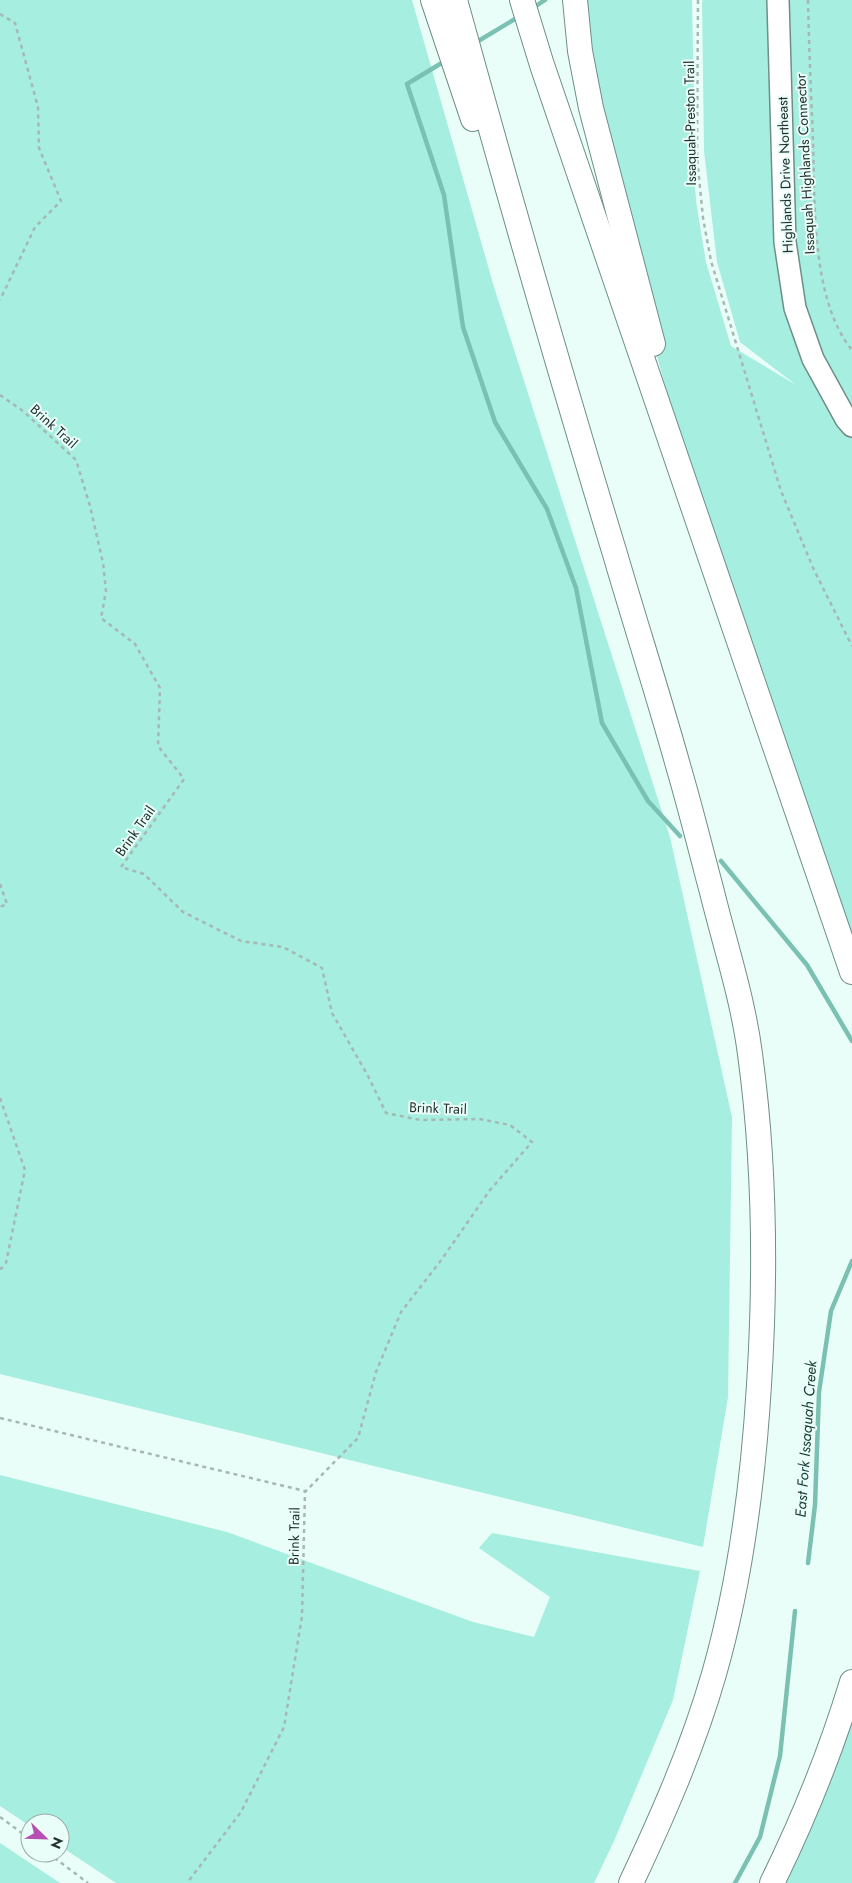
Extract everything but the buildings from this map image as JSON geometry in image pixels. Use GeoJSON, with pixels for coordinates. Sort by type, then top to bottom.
{"type":"FeatureCollection","features":[{"type":"Feature","properties":{"kind":"highway"},"geometry":{"type":"LineString","coordinates":[[522,0],[542,65],[852,972]]}},
{"type":"Feature","properties":{"kind":"highway"},"geometry":{"type":"LineString","coordinates":[[575,0],[580,51],[591,108],[692,501]]}},
{"type":"Feature","properties":{"kind":"highway"},"geometry":{"type":"LineString","coordinates":[[446,7],[481,92],[573,414],[681,773],[738,994],[750,1050],[757,1114],[765,1234],[763,1320],[757,1425],[748,1517],[734,1596],[714,1674],[691,1747],[663,1815],[631,1883]]}},
{"type":"Feature","properties":{"kind":"highway"},"geometry":{"type":"LineString","coordinates":[[446,7],[476,128],[573,414]]}},
{"type":"Feature","properties":{"kind":"highway"},"geometry":{"type":"LineString","coordinates":[[772,1883],[800,1826],[838,1728],[852,1682]]}},
{"type":"Feature","properties":{"kind":"main road","name":"Highlands Drive Northeast"},"geometry":{"type":"LineString","coordinates":[[778,0],[785,242],[795,308],[813,359],[846,419],[852,426]]}},
{"type":"Feature","properties":{"kind":"path","name":"Issaquah-Preston Trail"},"geometry":{"type":"LineString","coordinates":[[698,0],[698,157],[705,226],[711,261],[781,491],[814,570],[852,646]]}},
{"type":"Feature","properties":{"kind":"path","name":"Issaquah Highlands Connector"},"geometry":{"type":"LineString","coordinates":[[808,0],[816,233],[821,273],[835,320],[852,350]]}},
{"type":"Feature","properties":{"kind":"path"},"geometry":{"type":"LineString","coordinates":[[0,14],[15,23],[38,106],[39,148],[61,201],[35,228],[0,300]]}},
{"type":"Feature","properties":{"kind":"path","name":"Brink Trail"},"geometry":{"type":"LineString","coordinates":[[0,394],[23,411],[76,460],[90,506],[103,563],[106,591],[101,618],[135,644],[160,688],[158,746],[184,779],[121,867],[144,874],[183,912],[241,941],[283,947],[322,968],[332,1013],[368,1076],[386,1113],[420,1120],[479,1119],[510,1125],[532,1142],[490,1190],[442,1259],[401,1312],[376,1372],[358,1438],[305,1492],[302,1616],[284,1727],[241,1812],[187,1883]]}},
{"type":"Feature","properties":{"kind":"path"},"geometry":{"type":"LineString","coordinates":[[0,884],[7,904],[0,907]]}},
{"type":"Feature","properties":{"kind":"path"},"geometry":{"type":"LineString","coordinates":[[0,1098],[25,1170],[6,1262],[0,1270]]}},
{"type":"Feature","properties":{"kind":"path"},"geometry":{"type":"LineString","coordinates":[[0,1418],[305,1492]]}},
{"type":"Feature","properties":{"kind":"path"},"geometry":{"type":"LineString","coordinates":[[0,1817],[20,1832]]}},
{"type":"Feature","properties":{"kind":"path"},"geometry":{"type":"LineString","coordinates":[[61,1863],[88,1883]]}},
{"type":"Feature","properties":{"kind":"green space"},"geometry":{"type":"Polygon","coordinates":[[[0,0],[412,0],[494,287],[670,837],[732,1117],[728,1397],[703,1547],[0,1374],[0,0]]]}},
{"type":"Feature","properties":{"kind":"green space"},"geometry":{"type":"Polygon","coordinates":[[[575,0],[692,0],[694,104],[692,158],[697,208],[706,262],[731,346],[796,385],[740,342],[717,262],[704,151],[702,2],[703,0],[852,0],[852,972],[696,501],[639,289],[575,0]]]}},
{"type":"Feature","properties":{"kind":"green space"},"geometry":{"type":"Polygon","coordinates":[[[0,1475],[227,1532],[473,1622],[534,1637],[550,1597],[479,1548],[492,1533],[700,1571],[673,1700],[614,1841],[594,1883],[116,1883],[70,1853],[70,1813],[20,1813],[20,1819],[0,1806],[0,1475]]]}},
{"type":"Feature","properties":{"kind":"green space"},"geometry":{"type":"Polygon","coordinates":[[[852,1682],[852,1883],[772,1883],[852,1682]]]}},
{"type":"Feature","properties":{"kind":"green space"},"geometry":{"type":"Polygon","coordinates":[[[0,1843],[20,1856],[20,1863],[30,1863],[60,1883],[0,1883],[0,1843]]]}},
{"type":"Feature","properties":{"kind":"waterway","name":"East Fork Issaquah Creek"},"geometry":{"type":"LineString","coordinates":[[533,8],[545,0]]}},
{"type":"Feature","properties":{"kind":"waterway","name":"East Fork Issaquah Creek"},"geometry":{"type":"LineString","coordinates":[[475,43],[520,16]]}},
{"type":"Feature","properties":{"kind":"waterway","name":"East Fork Issaquah Creek"},"geometry":{"type":"LineString","coordinates":[[445,61],[407,84],[444,195],[463,327],[495,422],[547,509],[576,588],[602,723],[648,801],[680,836]]}},
{"type":"Feature","properties":{"kind":"waterway","name":"East Fork Issaquah Creek"},"geometry":{"type":"LineString","coordinates":[[721,861],[807,965],[852,1041]]}},
{"type":"Feature","properties":{"kind":"waterway","name":"East Fork Issaquah Creek"},"geometry":{"type":"LineString","coordinates":[[808,1563],[815,1505],[819,1392],[831,1311],[852,1261]]}},
{"type":"Feature","properties":{"kind":"waterway","name":"East Fork Issaquah Creek"},"geometry":{"type":"LineString","coordinates":[[735,1883],[760,1837],[780,1756],[795,1611]]}}]}
